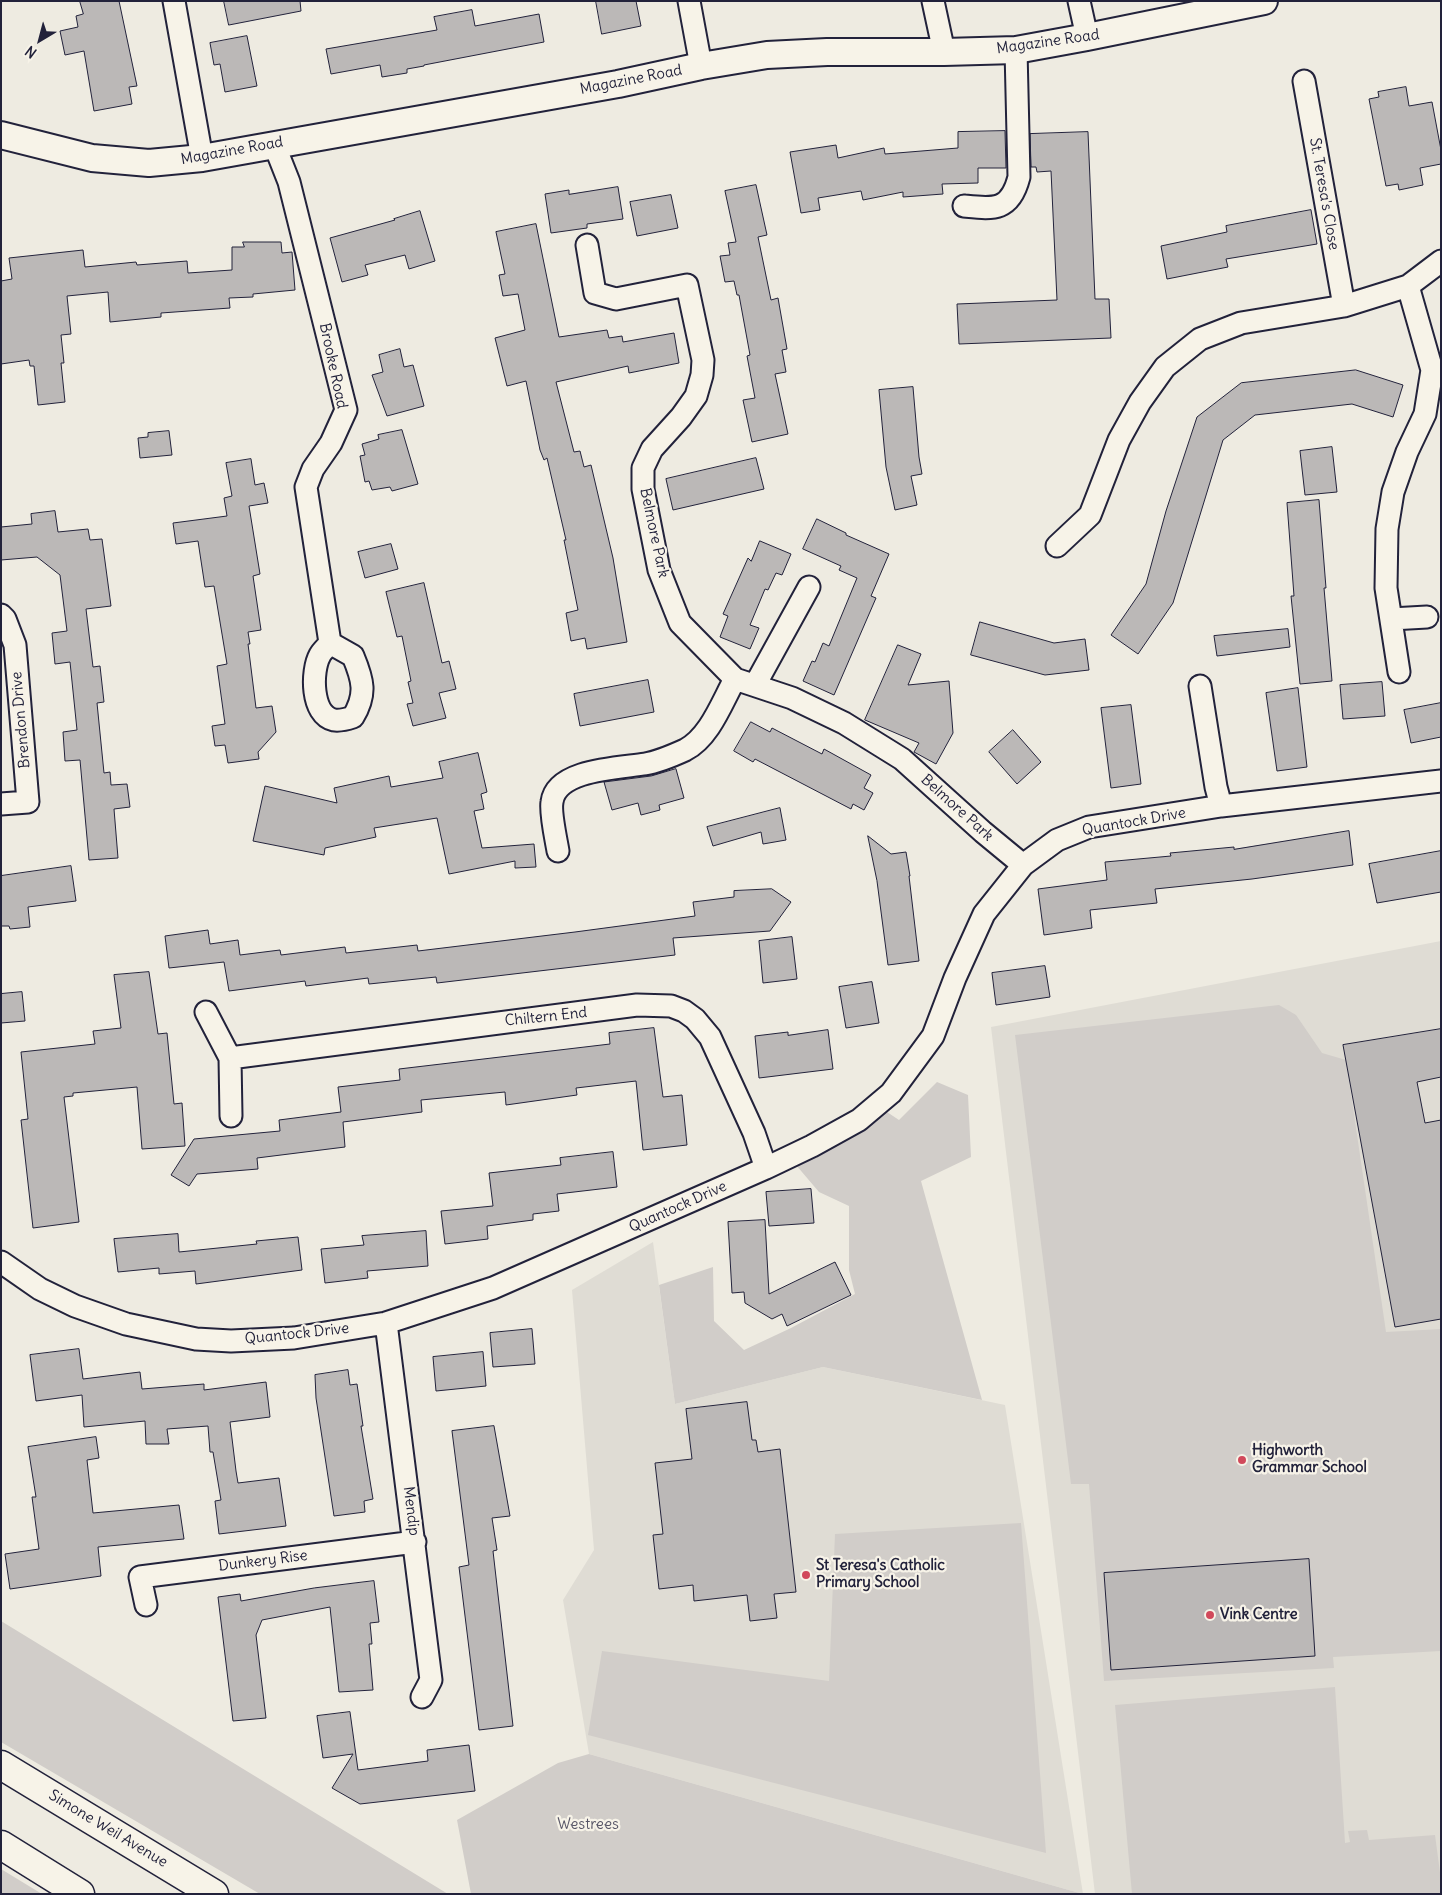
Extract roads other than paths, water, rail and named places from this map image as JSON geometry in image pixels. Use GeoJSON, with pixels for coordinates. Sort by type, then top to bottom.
{"type":"FeatureCollection","features":[{"type":"Feature","properties":{"kind":"highway","name":"Simone Weil Avenue"},"geometry":{"type":"LineString","coordinates":[[1,1765],[214,1894]]}},
{"type":"Feature","properties":{"kind":"highway"},"geometry":{"type":"LineString","coordinates":[[1,1845],[80,1894]]}},
{"type":"Feature","properties":{"kind":"street"},"geometry":{"type":"LineString","coordinates":[[174,1],[202,158]]}},
{"type":"Feature","properties":{"kind":"street"},"geometry":{"type":"LineString","coordinates":[[689,1],[701,66]]}},
{"type":"Feature","properties":{"kind":"street"},"geometry":{"type":"LineString","coordinates":[[933,1],[944,52]]}},
{"type":"Feature","properties":{"kind":"street"},"geometry":{"type":"LineString","coordinates":[[1079,1],[1087,38]]}},
{"type":"Feature","properties":{"kind":"street","name":"Magazine Road"},"geometry":{"type":"LineString","coordinates":[[1,135],[92,158],[148,163],[202,158],[618,84],[701,66],[767,55],[827,52],[1016,50],[1087,38],[1264,1]]}},
{"type":"Feature","properties":{"kind":"street"},"geometry":{"type":"LineString","coordinates":[[964,206],[997,208],[1003,205],[1016,188],[1019,177],[1016,50]]}},
{"type":"Feature","properties":{"kind":"street","name":"St. Teresa's Close"},"geometry":{"type":"LineString","coordinates":[[1304,81],[1344,306]]}},
{"type":"Feature","properties":{"kind":"street","name":"Brooke Road"},"geometry":{"type":"LineString","coordinates":[[274,144],[289,182],[346,410],[331,442],[313,469],[306,487],[330,643]]}},
{"type":"Feature","properties":{"kind":"street","name":"Belmore Park"},"geometry":{"type":"LineString","coordinates":[[587,245],[595,293],[616,299],[687,285],[703,360],[702,375],[696,396],[681,417],[652,449],[644,468],[643,489],[659,570],[680,623],[735,679],[792,698],[844,723],[902,759],[983,832],[1023,865]]}},
{"type":"Feature","properties":{"kind":"street"},"geometry":{"type":"LineString","coordinates":[[1056,546],[1090,515],[1119,440],[1140,402],[1165,367],[1200,339],[1241,323],[1344,306],[1408,286],[1441,261]]}},
{"type":"Feature","properties":{"kind":"street"},"geometry":{"type":"LineString","coordinates":[[1399,672],[1386,588],[1387,529],[1394,492],[1406,452],[1425,414],[1432,370],[1408,286]]}},
{"type":"Feature","properties":{"kind":"street"},"geometry":{"type":"LineString","coordinates":[[756,685],[809,587]]}},
{"type":"Feature","properties":{"kind":"street","name":"Brendon Drive"},"geometry":{"type":"LineString","coordinates":[[1,615],[5,619],[15,645],[28,802],[1,804]]}},
{"type":"Feature","properties":{"kind":"street"},"geometry":{"type":"LineString","coordinates":[[1391,618],[1427,618]]}},
{"type":"Feature","properties":{"kind":"street"},"geometry":{"type":"LineString","coordinates":[[558,851],[552,801],[558,787],[571,778],[605,769],[648,764],[686,750],[700,739],[712,722],[735,679]]}},
{"type":"Feature","properties":{"kind":"street"},"geometry":{"type":"LineString","coordinates":[[1200,686],[1216,787],[1221,806]]}},
{"type":"Feature","properties":{"kind":"street","name":"Quantock Drive"},"geometry":{"type":"LineString","coordinates":[[1,1262],[40,1289],[75,1306],[126,1324],[196,1339],[231,1341],[294,1338],[386,1323],[493,1288],[766,1168],[812,1146],[859,1120],[891,1093],[933,1036],[955,978],[984,914],[1023,865],[1057,840],[1089,827],[1221,806],[1441,782]]}},
{"type":"Feature","properties":{"kind":"street","name":"Chiltern End"},"geometry":{"type":"LineString","coordinates":[[230,1058],[636,1005],[672,1006],[684,1011],[695,1019],[710,1037],[754,1133],[766,1168]]}},
{"type":"Feature","properties":{"kind":"street"},"geometry":{"type":"LineString","coordinates":[[206,1012],[230,1058],[231,1116]]}},
{"type":"Feature","properties":{"kind":"street","name":"Mendip"},"geometry":{"type":"LineString","coordinates":[[386,1323],[431,1680],[422,1697]]}},
{"type":"Feature","properties":{"kind":"street","name":"Dunkery Rise"},"geometry":{"type":"LineString","coordinates":[[146,1605],[140,1577],[415,1542]]}},
{"type":"Feature","properties":{"kind":"place","name":"Highworth Grammar School"},"geometry":{"type":"Point","coordinates":[1242,1460]}},
{"type":"Feature","properties":{"kind":"place","name":"St Teresa's Catholic Primary School"},"geometry":{"type":"Point","coordinates":[806,1575]}},
{"type":"Feature","properties":{"kind":"place","name":"Vink Centre"},"geometry":{"type":"Point","coordinates":[1210,1615]}},
{"type":"Feature","properties":{"kind":"park label","name":"Westrees"},"geometry":{"type":"Point","coordinates":[588,1825]}}]}
